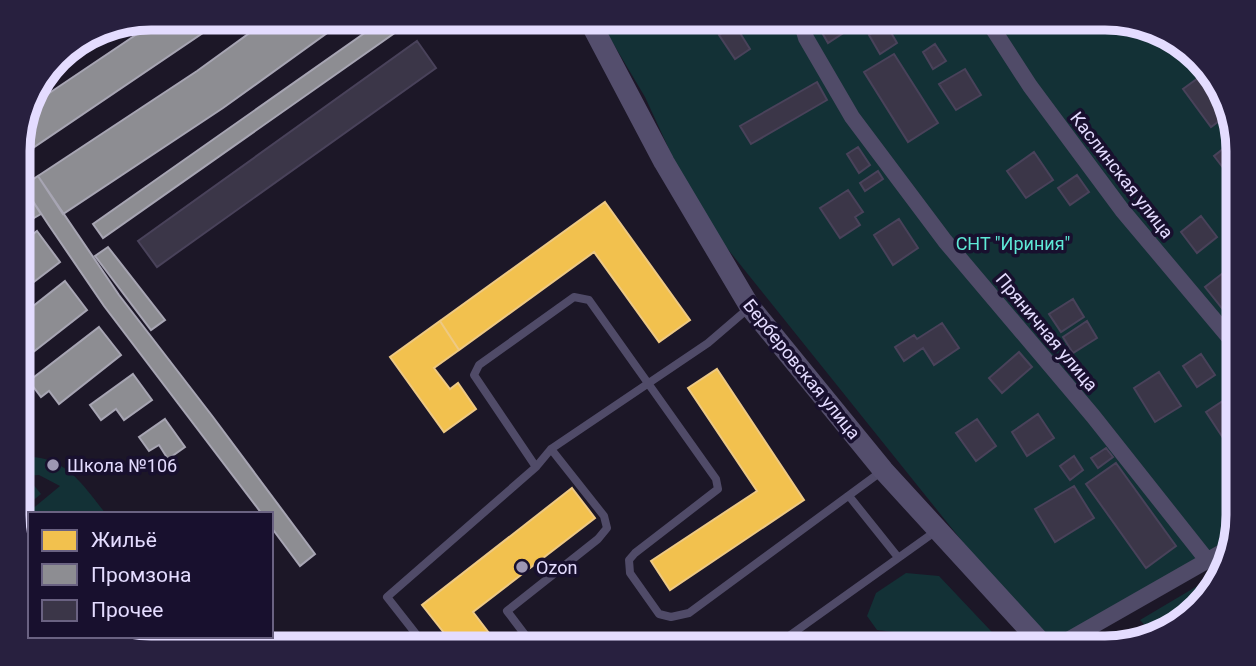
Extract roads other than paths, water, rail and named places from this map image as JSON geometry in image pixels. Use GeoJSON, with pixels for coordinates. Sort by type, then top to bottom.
{"type":"FeatureCollection","features":[{"type":"Feature","properties":{"kind":"street","name":"Берберовская улица"},"geometry":{"type":"LineString","coordinates":[[594,30],[664,162],[750,307],[883,470],[1035,636]]}},
{"type":"Feature","properties":{"kind":"street","name":"Пряничная улица"},"geometry":{"type":"LineString","coordinates":[[804,30],[852,117],[930,220],[1093,416],[1207,560]]}},
{"type":"Feature","properties":{"kind":"street","name":"Каслинская улица"},"geometry":{"type":"LineString","coordinates":[[994,30],[1030,86],[1122,210],[1226,334]]}},
{"type":"Feature","properties":{"kind":"street"},"geometry":{"type":"LineString","coordinates":[[1075,636],[1220,553]]}},
{"type":"Feature","properties":{"kind":"lane"},"geometry":{"type":"LineString","coordinates":[[536,467],[474,375],[479,365],[574,297],[589,300],[716,479],[718,489],[629,560],[630,573],[659,614],[671,617],[689,613],[883,470]]}},
{"type":"Feature","properties":{"kind":"lane"},"geometry":{"type":"LineString","coordinates":[[418,636],[387,597],[536,467],[551,449],[708,343],[750,307]]}},
{"type":"Feature","properties":{"kind":"lane"},"geometry":{"type":"LineString","coordinates":[[527,636],[507,611],[598,540],[607,528],[604,516],[551,449]]}},
{"type":"Feature","properties":{"kind":"lane"},"geometry":{"type":"LineString","coordinates":[[849,496],[897,556]]}},
{"type":"Feature","properties":{"kind":"lane"},"geometry":{"type":"LineString","coordinates":[[789,636],[938,529]]}},
{"type":"Feature","properties":{"kind":"place","name":"Школа №106"},"geometry":{"type":"Point","coordinates":[53,465]}},
{"type":"Feature","properties":{"kind":"place","name":"Ozon"},"geometry":{"type":"Point","coordinates":[522,567]}},
{"type":"Feature","properties":{"kind":"park label","name":"СНТ \"Ириния\""},"geometry":{"type":"Point","coordinates":[1013,243]}}]}
